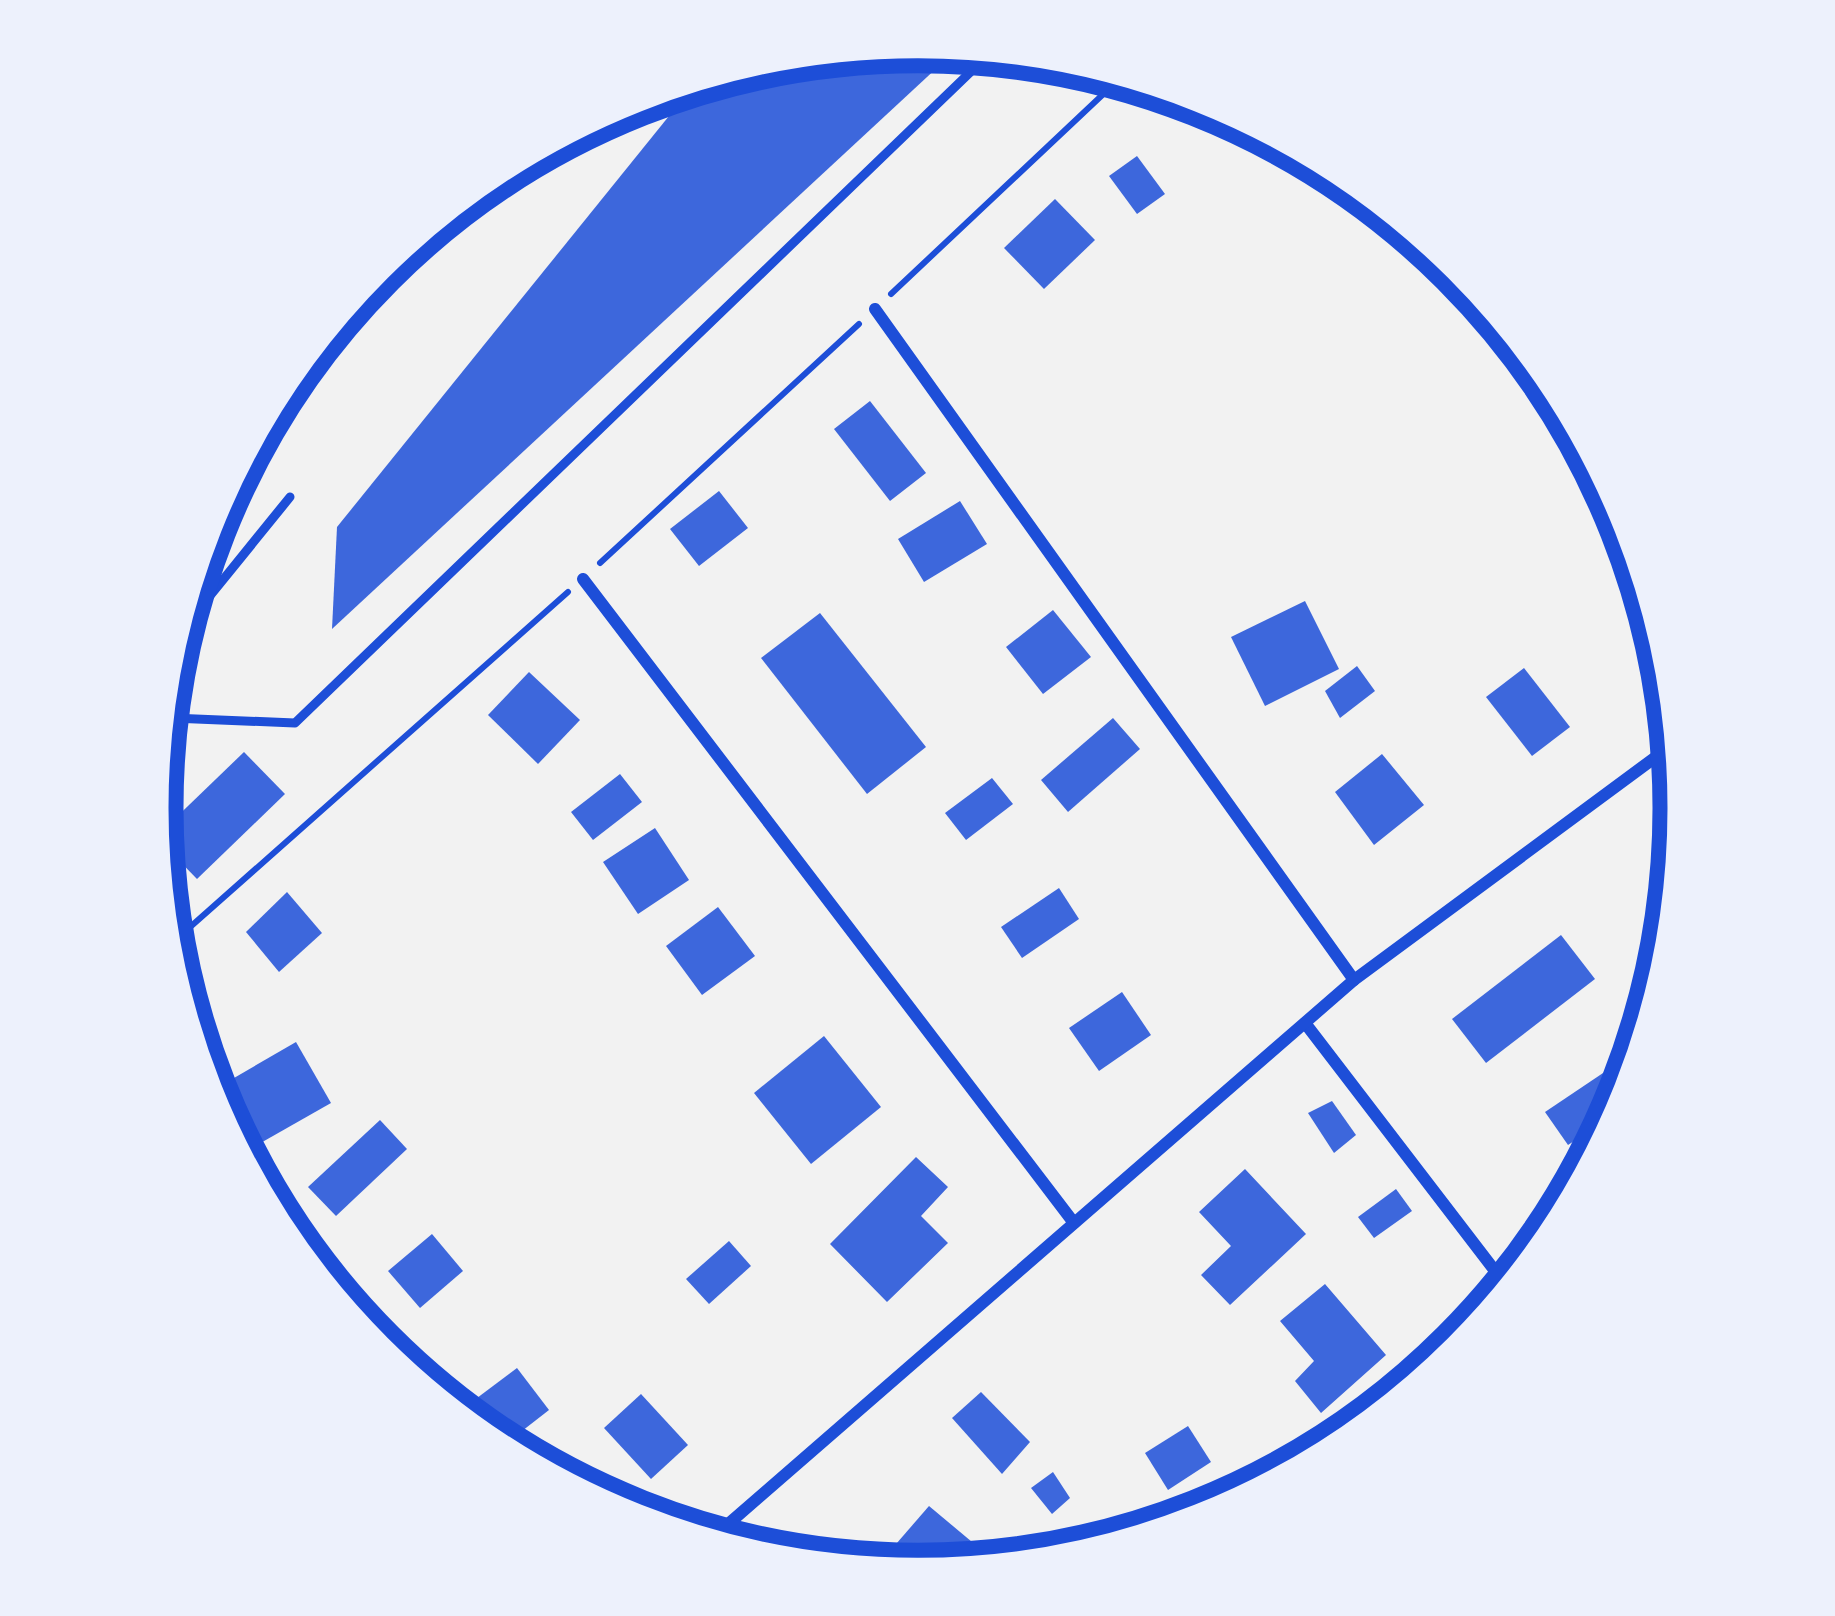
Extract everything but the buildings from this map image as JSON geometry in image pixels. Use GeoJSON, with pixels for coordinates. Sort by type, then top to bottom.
{"type":"FeatureCollection","features":[{"type":"Feature","properties":{"kind":"street"},"geometry":{"type":"LineString","coordinates":[[875,309],[1354,980]]}},
{"type":"Feature","properties":{"kind":"street"},"geometry":{"type":"LineString","coordinates":[[583,579],[1074,1223]]}},
{"type":"Feature","properties":{"kind":"street"},"geometry":{"type":"LineString","coordinates":[[727,1525],[1354,980],[1658,756]]}},
{"type":"Feature","properties":{"kind":"street"},"geometry":{"type":"LineString","coordinates":[[1305,1023],[1496,1272]]}},
{"type":"Feature","properties":{"kind":"lane"},"geometry":{"type":"LineString","coordinates":[[181,718],[295,723],[975,69]]}},
{"type":"Feature","properties":{"kind":"lane"},"geometry":{"type":"LineString","coordinates":[[205,603],[290,497]]}},
{"type":"Feature","properties":{"kind":"path"},"geometry":{"type":"LineString","coordinates":[[186,930],[583,579],[1107,90]]}}]}
